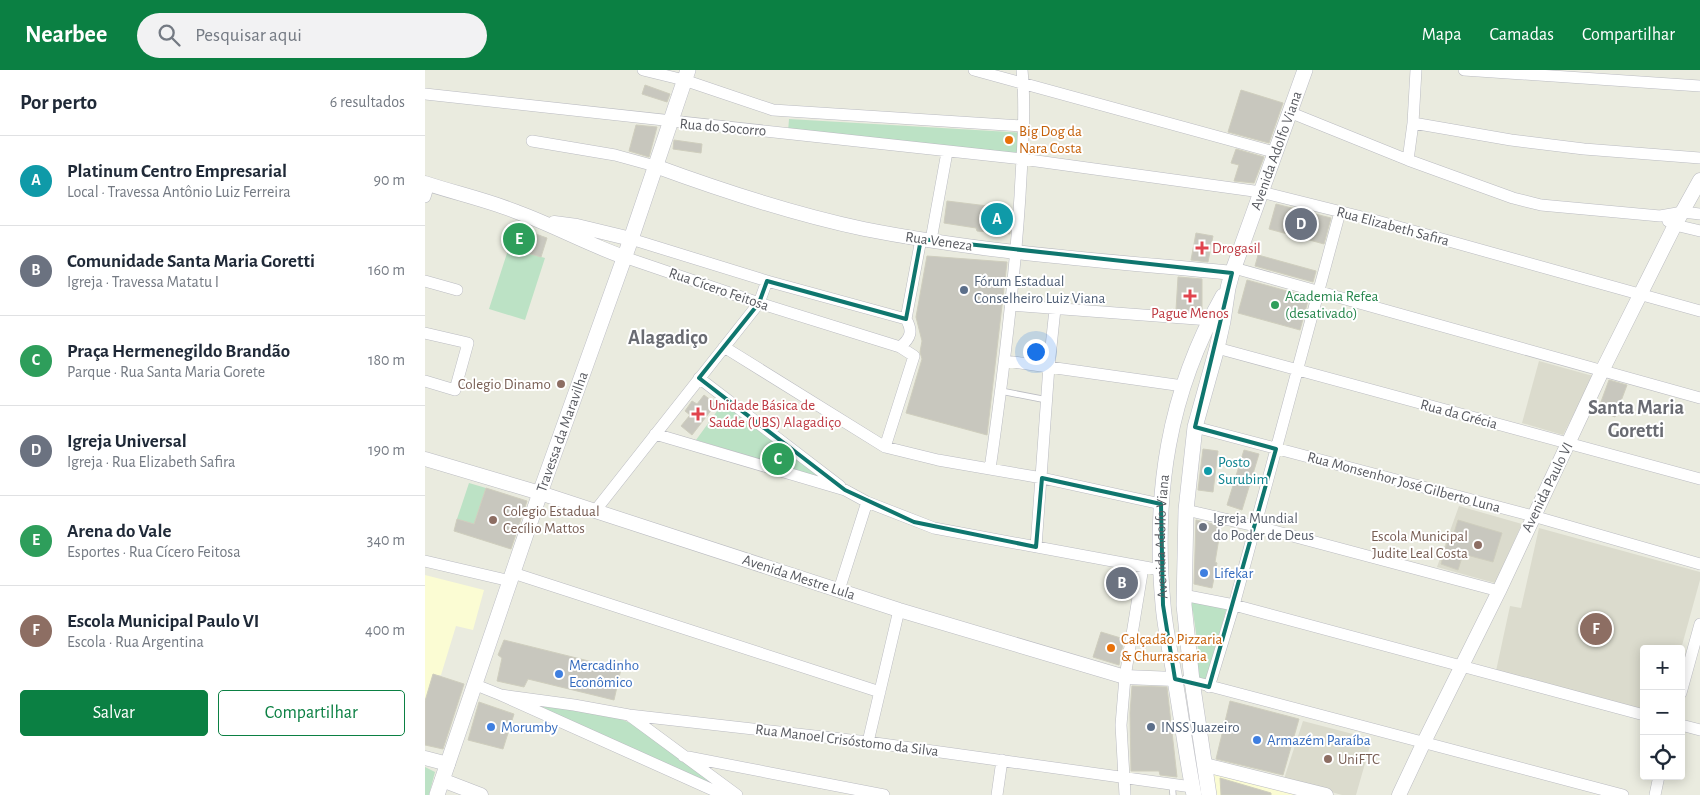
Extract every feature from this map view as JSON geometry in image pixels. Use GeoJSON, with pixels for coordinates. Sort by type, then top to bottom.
{"type":"FeatureCollection","features":[{"type":"Feature","properties":{"kind":"main road","name":"Avenida Adolfo Viana"},"geometry":{"type":"LineString","coordinates":[[1193,791],[1166,629],[1161,570],[1161,504],[1166,454],[1172,423],[1185,381],[1210,320],[1231,276],[1305,70]]}},
{"type":"Feature","properties":{"kind":"main road","name":"Travessa da Maravilha"},"geometry":{"type":"LineString","coordinates":[[437,795],[540,493],[631,239],[686,75]]}},
{"type":"Feature","properties":{"kind":"main road","name":"Avenida Adolfo Viana"},"geometry":{"type":"LineString","coordinates":[[1209,795],[1192,681],[1183,595],[1186,510],[1195,427],[1217,348],[1231,276]]}},
{"type":"Feature","properties":{"kind":"main road"},"geometry":{"type":"LineString","coordinates":[[1185,381],[1197,373],[1205,379],[1206,387]]}},
{"type":"Feature","properties":{"kind":"main road"},"geometry":{"type":"LineString","coordinates":[[1160,541],[1163,547],[1173,549],[1179,548],[1185,541]]}},
{"type":"Feature","properties":{"kind":"street"},"geometry":{"type":"LineString","coordinates":[[643,70],[686,75],[773,110],[1022,126]]}},
{"type":"Feature","properties":{"kind":"street"},"geometry":{"type":"LineString","coordinates":[[974,70],[1000,73],[1023,84],[1274,152]]}},
{"type":"Feature","properties":{"kind":"street"},"geometry":{"type":"LineString","coordinates":[[990,469],[1006,361],[1016,251],[1022,159],[1022,70]]}},
{"type":"Feature","properties":{"kind":"street"},"geometry":{"type":"LineString","coordinates":[[1408,160],[1413,123],[1416,70]]}},
{"type":"Feature","properties":{"kind":"street"},"geometry":{"type":"LineString","coordinates":[[1464,70],[1700,86]]}},
{"type":"Feature","properties":{"kind":"street","name":"Rua do Socorro"},"geometry":{"type":"LineString","coordinates":[[425,94],[1022,159]]}},
{"type":"Feature","properties":{"kind":"street"},"geometry":{"type":"LineString","coordinates":[[769,131],[773,110]]}},
{"type":"Feature","properties":{"kind":"street"},"geometry":{"type":"LineString","coordinates":[[1289,112],[1408,160],[1513,198],[1541,205],[1660,216],[1683,212],[1700,214]]}},
{"type":"Feature","properties":{"kind":"street"},"geometry":{"type":"LineString","coordinates":[[1413,123],[1511,140],[1700,158]]}},
{"type":"Feature","properties":{"kind":"street"},"geometry":{"type":"LineString","coordinates":[[532,141],[615,156],[655,166]]}},
{"type":"Feature","properties":{"kind":"street"},"geometry":{"type":"LineString","coordinates":[[885,447],[914,356],[900,347],[908,341],[910,334],[910,327],[906,319],[947,152]]}},
{"type":"Feature","properties":{"kind":"street","name":"Rua Elizabeth Safira"},"geometry":{"type":"LineString","coordinates":[[1022,159],[1261,192],[1370,219],[1700,311]]}},
{"type":"Feature","properties":{"kind":"street","name":"Rua Veneza"},"geometry":{"type":"LineString","coordinates":[[655,166],[711,186],[821,219],[926,240],[1231,276]]}},
{"type":"Feature","properties":{"kind":"street","name":"Avenida Paulo VI"},"geometry":{"type":"LineString","coordinates":[[1399,795],[1499,591],[1602,371],[1675,225],[1700,180]]}},
{"type":"Feature","properties":{"kind":"street","name":"Rua Cícero Feitosa"},"geometry":{"type":"LineString","coordinates":[[426,188],[514,210],[624,257],[759,303],[900,347]]}},
{"type":"Feature","properties":{"kind":"street"},"geometry":{"type":"LineString","coordinates":[[1209,687],[1234,605],[1340,212]]}},
{"type":"Feature","properties":{"kind":"street"},"geometry":{"type":"LineString","coordinates":[[1660,216],[1675,225],[1700,231]]}},
{"type":"Feature","properties":{"kind":"street","name":"Rua Cícero Feitosa"},"geometry":{"type":"LineString","coordinates":[[541,221],[577,226],[631,239],[767,281],[906,319]]}},
{"type":"Feature","properties":{"kind":"street"},"geometry":{"type":"LineString","coordinates":[[1231,276],[1319,292],[1700,398]]}},
{"type":"Feature","properties":{"kind":"street"},"geometry":{"type":"LineString","coordinates":[[425,281],[457,290]]}},
{"type":"Feature","properties":{"kind":"street"},"geometry":{"type":"LineString","coordinates":[[595,511],[759,303],[767,281]]}},
{"type":"Feature","properties":{"kind":"street"},"geometry":{"type":"LineString","coordinates":[[1010,305],[1210,320]]}},
{"type":"Feature","properties":{"kind":"street"},"geometry":{"type":"LineString","coordinates":[[1036,547],[1055,309]]}},
{"type":"Feature","properties":{"kind":"street"},"geometry":{"type":"LineString","coordinates":[[425,333],[468,342],[455,390],[425,381]]}},
{"type":"Feature","properties":{"kind":"street"},"geometry":{"type":"LineString","coordinates":[[725,346],[885,447],[939,460],[1042,478],[1161,504]]}},
{"type":"Feature","properties":{"kind":"street","name":"Rua da Grécia"},"geometry":{"type":"LineString","coordinates":[[1217,348],[1700,479]]}},
{"type":"Feature","properties":{"kind":"street"},"geometry":{"type":"LineString","coordinates":[[1006,361],[1185,381]]}},
{"type":"Feature","properties":{"kind":"street"},"geometry":{"type":"LineString","coordinates":[[699,378],[845,490],[867,502],[914,522],[934,528],[1161,570]]}},
{"type":"Feature","properties":{"kind":"street","name":"Rua Monsenhor José Gilberto Luna"},"geometry":{"type":"LineString","coordinates":[[1195,427],[1533,516],[1700,564]]}},
{"type":"Feature","properties":{"kind":"street"},"geometry":{"type":"LineString","coordinates":[[655,434],[845,490]]}},
{"type":"Feature","properties":{"kind":"street","name":"Avenida Mestre Lula"},"geometry":{"type":"LineString","coordinates":[[425,460],[540,493],[899,610],[1125,677],[1175,679]]}},
{"type":"Feature","properties":{"kind":"street"},"geometry":{"type":"LineString","coordinates":[[839,590],[867,502]]}},
{"type":"Feature","properties":{"kind":"street"},"geometry":{"type":"LineString","coordinates":[[1186,510],[1255,526],[1499,591]]}},
{"type":"Feature","properties":{"kind":"street"},"geometry":{"type":"LineString","coordinates":[[425,561],[511,577],[880,692]]}},
{"type":"Feature","properties":{"kind":"street"},"geometry":{"type":"LineString","coordinates":[[1125,795],[1121,725],[1125,677],[1143,567]]}},
{"type":"Feature","properties":{"kind":"street"},"geometry":{"type":"LineString","coordinates":[[1183,595],[1234,605],[1640,714]]}},
{"type":"Feature","properties":{"kind":"street"},"geometry":{"type":"LineString","coordinates":[[868,742],[899,610]]}},
{"type":"Feature","properties":{"kind":"street"},"geometry":{"type":"LineString","coordinates":[[1682,690],[1697,644],[1700,624]]}},
{"type":"Feature","properties":{"kind":"street"},"geometry":{"type":"LineString","coordinates":[[1175,679],[1192,681],[1423,744],[1623,795]]}},
{"type":"Feature","properties":{"kind":"street"},"geometry":{"type":"LineString","coordinates":[[476,685],[501,694],[724,795]]}},
{"type":"Feature","properties":{"kind":"street","name":"Rua Manoel Crisóstomo da Silva"},"geometry":{"type":"LineString","coordinates":[[501,694],[584,706],[629,715],[868,742],[1002,760],[1123,778],[1172,790],[1193,791]]}},
{"type":"Feature","properties":{"kind":"street"},"geometry":{"type":"LineString","coordinates":[[629,715],[737,795]]}},
{"type":"Feature","properties":{"kind":"street"},"geometry":{"type":"LineString","coordinates":[[1685,726],[1700,730]]}},
{"type":"Feature","properties":{"kind":"street"},"geometry":{"type":"LineString","coordinates":[[683,756],[884,795]]}},
{"type":"Feature","properties":{"kind":"street"},"geometry":{"type":"LineString","coordinates":[[425,758],[448,764]]}},
{"type":"Feature","properties":{"kind":"street"},"geometry":{"type":"LineString","coordinates":[[997,795],[1002,760]]}},
{"type":"Feature","properties":{"kind":"street"},"geometry":{"type":"LineString","coordinates":[[1205,765],[1325,795]]}},
{"type":"Feature","properties":{"kind":"street"},"geometry":{"type":"LineString","coordinates":[[442,780],[481,795]]}},
{"type":"Feature","properties":{"kind":"street"},"geometry":{"type":"LineString","coordinates":[[1655,795],[1658,780]]}},
{"type":"Feature","properties":{"kind":"lane"},"geometry":{"type":"LineString","coordinates":[[1001,391],[1047,400]]}},
{"type":"Feature","properties":{"kind":"highlighted area"},"geometry":{"type":"Polygon","coordinates":[[[921,239],[1232,273],[1195,427],[1276,449],[1209,687],[1175,679],[1163,605],[1161,504],[1042,478],[1036,547],[914,522],[845,490],[699,378],[759,303],[767,281],[906,319],[921,239]]]}},
{"type":"Feature","properties":{"kind":"shaded area"},"geometry":{"type":"Polygon","coordinates":[[[789,119],[1026,133],[1025,154],[788,132],[789,119]]]}},
{"type":"Feature","properties":{"kind":"shaded area"},"geometry":{"type":"Polygon","coordinates":[[[514,227],[530,232],[524,252],[545,258],[525,320],[489,309],[514,227]]]}},
{"type":"Feature","properties":{"kind":"shaded area"},"geometry":{"type":"Polygon","coordinates":[[[1539,361],[1593,376],[1563,435],[1522,423],[1539,361]]]}},
{"type":"Feature","properties":{"kind":"shaded area"},"geometry":{"type":"Polygon","coordinates":[[[723,403],[822,478],[696,440],[723,403]]]}},
{"type":"Feature","properties":{"kind":"shaded area"},"geometry":{"type":"Polygon","coordinates":[[[469,483],[486,488],[474,524],[457,519],[469,483]]]}},
{"type":"Feature","properties":{"kind":"shaded area","name":"Escola Municipal Judite Leal Costa"},"geometry":{"type":"Polygon","coordinates":[[[1459,506],[1522,524],[1495,583],[1437,567],[1459,506]]]}},
{"type":"Feature","properties":{"kind":"shaded area"},"geometry":{"type":"Polygon","coordinates":[[[1539,528],[1700,572],[1700,580],[1682,645],[1640,645],[1640,709],[1496,671],[1510,606],[1521,608],[1539,528]]]}},
{"type":"Feature","properties":{"kind":"shaded area"},"geometry":{"type":"Polygon","coordinates":[[[425,575],[484,590],[473,630],[456,626],[441,675],[433,675],[425,701],[425,575]]]}},
{"type":"Feature","properties":{"kind":"shaded area"},"geometry":{"type":"Polygon","coordinates":[[[1189,598],[1225,607],[1226,610],[1207,678],[1204,680],[1199,679],[1196,663],[1199,654],[1189,598]]]}},
{"type":"Feature","properties":{"kind":"shaded area"},"geometry":{"type":"Polygon","coordinates":[[[531,703],[602,711],[637,726],[724,789],[531,703]]]}},
{"type":"Feature","properties":{"kind":"shaded area","name":"UniFTC"},"geometry":{"type":"Polygon","coordinates":[[[1303,721],[1372,739],[1356,795],[1342,795],[1284,779],[1303,721]]]}},
{"type":"Feature","properties":{"kind":"shaded area"},"geometry":{"type":"Polygon","coordinates":[[[425,767],[435,772],[429,795],[425,795],[425,767]]]}},
{"type":"Feature","properties":{"kind":"shaded area"},"geometry":{"type":"Polygon","coordinates":[[[1211,771],[1300,795],[1215,795],[1211,771]]]}},
{"type":"Feature","properties":{"kind":"building"},"geometry":{"type":"Polygon","coordinates":[[[645,85],[670,94],[667,102],[642,94],[645,85]]]}},
{"type":"Feature","properties":{"kind":"building"},"geometry":{"type":"Polygon","coordinates":[[[1241,90],[1283,103],[1269,143],[1228,132],[1241,90]]]}},
{"type":"Feature","properties":{"kind":"building"},"geometry":{"type":"Polygon","coordinates":[[[636,125],[657,127],[649,157],[629,151],[636,125]]]}},
{"type":"Feature","properties":{"kind":"building"},"geometry":{"type":"Polygon","coordinates":[[[674,140],[702,144],[701,153],[673,149],[674,140]]]}},
{"type":"Feature","properties":{"kind":"building"},"geometry":{"type":"Polygon","coordinates":[[[1236,149],[1264,157],[1254,183],[1234,181],[1239,165],[1231,163],[1236,149]]]}},
{"type":"Feature","properties":{"kind":"building"},"geometry":{"type":"Polygon","coordinates":[[[947,201],[1012,209],[1010,234],[977,231],[976,228],[944,223],[947,201]]]}},
{"type":"Feature","properties":{"kind":"building"},"geometry":{"type":"Polygon","coordinates":[[[1276,204],[1331,218],[1324,244],[1269,229],[1276,204]]]}},
{"type":"Feature","properties":{"kind":"building"},"geometry":{"type":"Polygon","coordinates":[[[530,232],[547,238],[541,257],[524,252],[530,232]]]}},
{"type":"Feature","properties":{"kind":"building","name":"Drogasil"},"geometry":{"type":"Polygon","coordinates":[[[1196,233],[1213,236],[1208,262],[1191,260],[1196,233]]]}},
{"type":"Feature","properties":{"kind":"building"},"geometry":{"type":"Polygon","coordinates":[[[1258,255],[1316,271],[1313,282],[1255,266],[1258,255]]]}},
{"type":"Feature","properties":{"kind":"building","name":"Fórum Estadual Conselheiro Luiz Viana"},"geometry":{"type":"Polygon","coordinates":[[[927,256],[1007,262],[987,435],[906,413],[922,359],[920,352],[922,341],[916,317],[927,256]]]}},
{"type":"Feature","properties":{"kind":"building","name":"Pague Menos"},"geometry":{"type":"Polygon","coordinates":[[[1178,277],[1202,279],[1202,312],[1176,310],[1178,277]]]}},
{"type":"Feature","properties":{"kind":"building","name":"Academia Refea (desativado)"},"geometry":{"type":"Polygon","coordinates":[[[1247,280],[1309,297],[1300,330],[1238,313],[1247,280]]]}},
{"type":"Feature","properties":{"kind":"building"},"geometry":{"type":"Polygon","coordinates":[[[1609,380],[1627,385],[1615,417],[1598,410],[1609,380]]]}},
{"type":"Feature","properties":{"kind":"building"},"geometry":{"type":"Polygon","coordinates":[[[704,395],[716,404],[692,435],[681,426],[690,415],[685,411],[692,401],[697,404],[704,395]]]}},
{"type":"Feature","properties":{"kind":"building","name":"Posto Surubim"},"geometry":{"type":"Polygon","coordinates":[[[1203,449],[1218,451],[1213,492],[1198,490],[1203,449]]]}},
{"type":"Feature","properties":{"kind":"building"},"geometry":{"type":"Polygon","coordinates":[[[1244,450],[1259,454],[1242,510],[1227,505],[1244,450]]]}},
{"type":"Feature","properties":{"kind":"building"},"geometry":{"type":"Polygon","coordinates":[[[486,488],[527,501],[511,549],[454,531],[457,519],[474,524],[486,488]]]}},
{"type":"Feature","properties":{"kind":"building"},"geometry":{"type":"Polygon","coordinates":[[[1196,520],[1221,526],[1212,588],[1194,584],[1196,520]]]}},
{"type":"Feature","properties":{"kind":"building"},"geometry":{"type":"Polygon","coordinates":[[[1458,520],[1502,533],[1493,562],[1463,554],[1458,570],[1441,564],[1450,532],[1454,533],[1458,520]]]}},
{"type":"Feature","properties":{"kind":"building","name":"Calçadão Pizzaria & Churrascaria"},"geometry":{"type":"Polygon","coordinates":[[[1101,632],[1124,639],[1119,665],[1093,657],[1101,632]]]}},
{"type":"Feature","properties":{"kind":"building","name":"Mercadinho Econômico"},"geometry":{"type":"Polygon","coordinates":[[[504,640],[621,669],[614,700],[528,679],[524,687],[497,681],[502,658],[498,655],[504,640]]]}},
{"type":"Feature","properties":{"kind":"building"},"geometry":{"type":"Polygon","coordinates":[[[433,674],[464,684],[443,749],[425,745],[425,701],[433,674]]]}},
{"type":"Feature","properties":{"kind":"building","name":"INSS Juazeiro"},"geometry":{"type":"Polygon","coordinates":[[[1132,686],[1167,687],[1177,777],[1160,775],[1159,771],[1131,771],[1130,713],[1132,686]]]}},
{"type":"Feature","properties":{"kind":"building","name":"Armazém Paraíba"},"geometry":{"type":"Polygon","coordinates":[[[1230,701],[1299,719],[1283,775],[1216,759],[1230,701]]]}},
{"type":"Feature","properties":{"kind":"building","name":"Morumby"},"geometry":{"type":"Polygon","coordinates":[[[479,702],[514,714],[503,749],[468,740],[479,702]]]}},
{"type":"Feature","properties":{"kind":"building"},"geometry":{"type":"Polygon","coordinates":[[[1220,778],[1271,793],[1271,795],[1221,795],[1220,778]]]}},
{"type":"Feature","properties":{"kind":"place","name":"Big Dog da Nara Costa"},"geometry":{"type":"Point","coordinates":[1009,140]}},
{"type":"Feature","properties":{"kind":"place","name":"Platinum Centro Empresarial"},"geometry":{"type":"Point","coordinates":[997,219]}},
{"type":"Feature","properties":{"kind":"place","name":"Igreja Universal"},"geometry":{"type":"Point","coordinates":[1301,224]}},
{"type":"Feature","properties":{"kind":"place","name":"Arena do Vale"},"geometry":{"type":"Point","coordinates":[519,239]}},
{"type":"Feature","properties":{"kind":"place","name":"Drogasil"},"geometry":{"type":"Point","coordinates":[1202,248]}},
{"type":"Feature","properties":{"kind":"place","name":"Fórum Estadual Conselheiro Luiz Viana"},"geometry":{"type":"Point","coordinates":[964,290]}},
{"type":"Feature","properties":{"kind":"place","name":"Pague Menos"},"geometry":{"type":"Point","coordinates":[1190,296]}},
{"type":"Feature","properties":{"kind":"place","name":"Academia Refea (desativado)"},"geometry":{"type":"Point","coordinates":[1275,305]}},
{"type":"Feature","properties":{"kind":"place","name":"Colegio Dinamo"},"geometry":{"type":"Point","coordinates":[561,384]}},
{"type":"Feature","properties":{"kind":"place","name":"Unidade Básica de Saúde (UBS) Alagadiço"},"geometry":{"type":"Point","coordinates":[698,414]}},
{"type":"Feature","properties":{"kind":"place","name":"Praça Hermenegildo Brandão"},"geometry":{"type":"Point","coordinates":[778,459]}},
{"type":"Feature","properties":{"kind":"place","name":"Posto Surubim"},"geometry":{"type":"Point","coordinates":[1208,471]}},
{"type":"Feature","properties":{"kind":"place","name":"Colegio Estadual Cecílio Mattos"},"geometry":{"type":"Point","coordinates":[493,520]}},
{"type":"Feature","properties":{"kind":"place","name":"Igreja Mundial do Poder de Deus"},"geometry":{"type":"Point","coordinates":[1203,527]}},
{"type":"Feature","properties":{"kind":"place","name":"Escola Municipal Judite Leal Costa"},"geometry":{"type":"Point","coordinates":[1478,545]}},
{"type":"Feature","properties":{"kind":"place","name":"Lifekar"},"geometry":{"type":"Point","coordinates":[1204,573]}},
{"type":"Feature","properties":{"kind":"place","name":"Comunidade Santa Maria Goretti"},"geometry":{"type":"Point","coordinates":[1122,583]}},
{"type":"Feature","properties":{"kind":"place","name":"Escola Municipal Paulo VI"},"geometry":{"type":"Point","coordinates":[1596,629]}},
{"type":"Feature","properties":{"kind":"place","name":"Calçadão Pizzaria & Churrascaria"},"geometry":{"type":"Point","coordinates":[1111,648]}},
{"type":"Feature","properties":{"kind":"place","name":"Mercadinho Econômico"},"geometry":{"type":"Point","coordinates":[559,674]}},
{"type":"Feature","properties":{"kind":"place","name":"Morumby"},"geometry":{"type":"Point","coordinates":[491,727]}},
{"type":"Feature","properties":{"kind":"place","name":"INSS Juazeiro"},"geometry":{"type":"Point","coordinates":[1151,727]}},
{"type":"Feature","properties":{"kind":"place","name":"Armazém Paraíba"},"geometry":{"type":"Point","coordinates":[1257,740]}},
{"type":"Feature","properties":{"kind":"place","name":"UniFTC"},"geometry":{"type":"Point","coordinates":[1328,759]}},
{"type":"Feature","properties":{"kind":"district","name":"Alagadiço"},"geometry":{"type":"Point","coordinates":[668,337]}},
{"type":"Feature","properties":{"kind":"district","name":"Santa Maria Goretti"},"geometry":{"type":"Point","coordinates":[1636,418]}}]}
